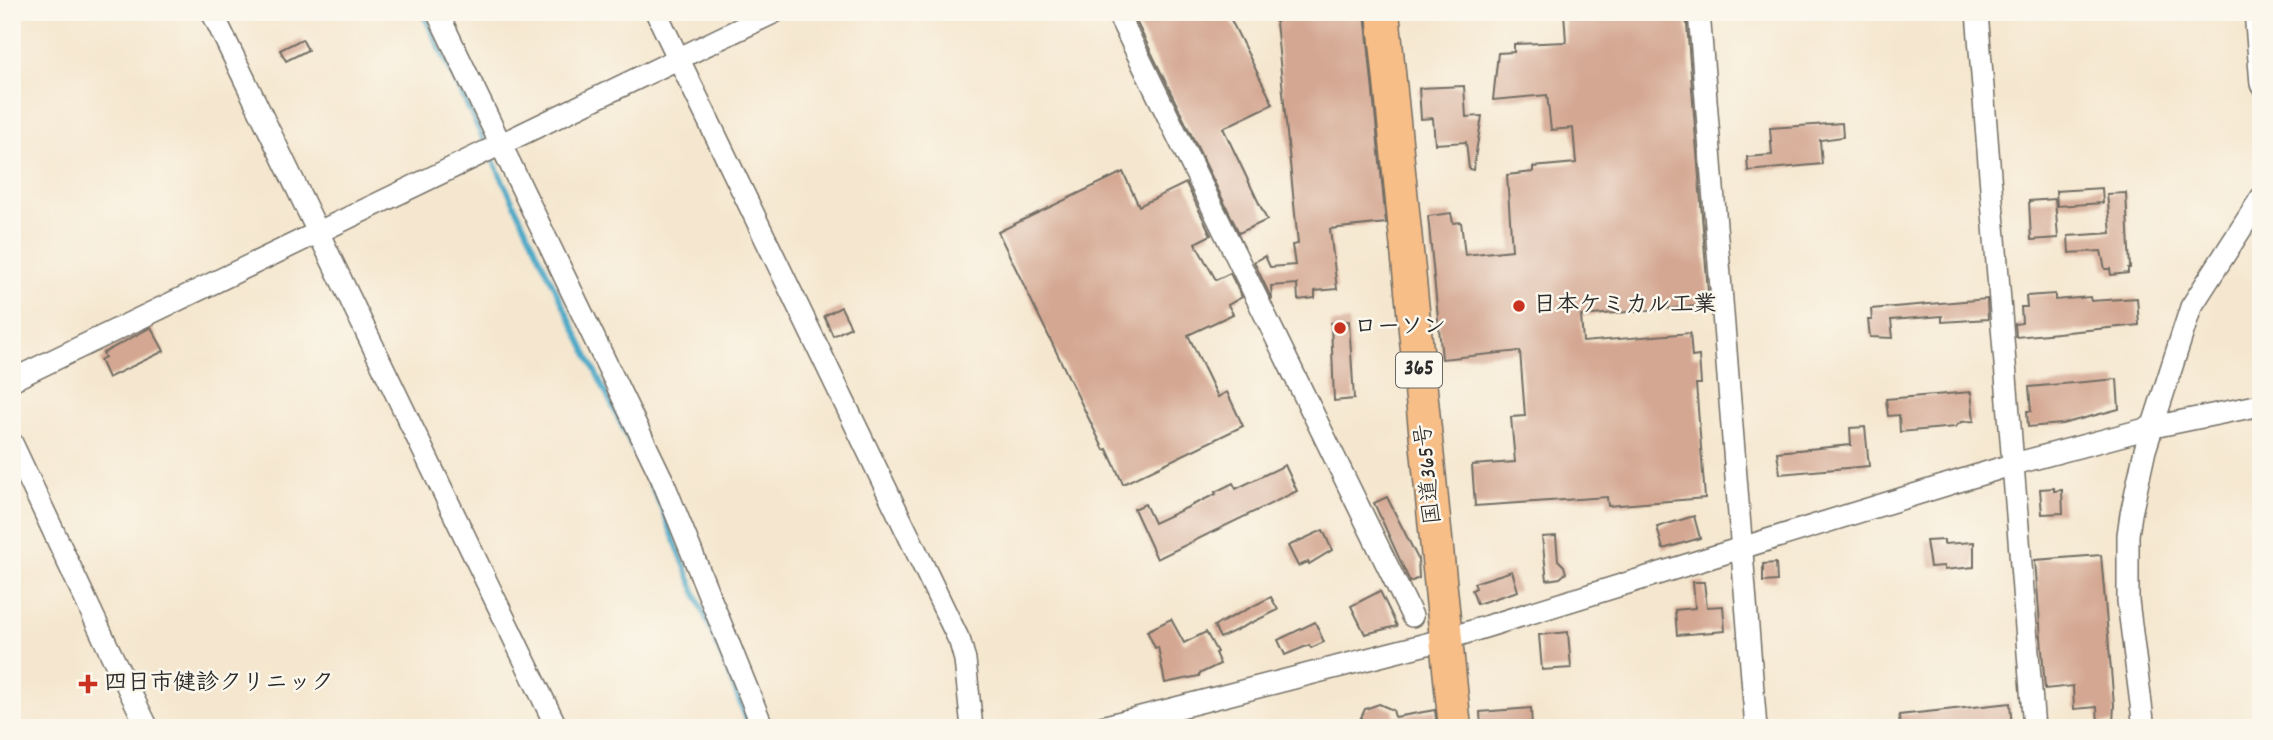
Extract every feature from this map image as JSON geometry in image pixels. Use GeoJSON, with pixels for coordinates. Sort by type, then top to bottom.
{"type":"FeatureCollection","features":[{"type":"Feature","properties":{"kind":"highway","name":"国道365号"},"geometry":{"type":"LineString","coordinates":[[1383,12],[1455,728]]}},
{"type":"Feature","properties":{"kind":"street"},"geometry":{"type":"LineString","coordinates":[[212,12],[557,728]]}},
{"type":"Feature","properties":{"kind":"street"},"geometry":{"type":"LineString","coordinates":[[437,12],[662,479],[763,728]]}},
{"type":"Feature","properties":{"kind":"street"},"geometry":{"type":"LineString","coordinates":[[656,12],[960,642],[965,660],[971,728]]}},
{"type":"Feature","properties":{"kind":"street"},"geometry":{"type":"LineString","coordinates":[[12,380],[775,12]]}},
{"type":"Feature","properties":{"kind":"street"},"geometry":{"type":"LineString","coordinates":[[1117,12],[1412,616]]}},
{"type":"Feature","properties":{"kind":"street"},"geometry":{"type":"LineString","coordinates":[[1699,12],[1756,728]]}},
{"type":"Feature","properties":{"kind":"street"},"geometry":{"type":"LineString","coordinates":[[1977,12],[2034,728]]}},
{"type":"Feature","properties":{"kind":"street"},"geometry":{"type":"LineString","coordinates":[[2255,12],[2261,84]]}},
{"type":"Feature","properties":{"kind":"street"},"geometry":{"type":"LineString","coordinates":[[2144,728],[2128,601],[2128,535],[2143,460],[2191,307],[2261,198]]}},
{"type":"Feature","properties":{"kind":"street"},"geometry":{"type":"LineString","coordinates":[[1097,728],[1162,719],[1447,639],[2014,464],[2153,427],[2261,405]]}},
{"type":"Feature","properties":{"kind":"street"},"geometry":{"type":"LineString","coordinates":[[12,443],[148,728]]}},
{"type":"Feature","properties":{"kind":"street"},"geometry":{"type":"LineString","coordinates":[[2137,728],[2139,689]]}},
{"type":"Feature","properties":{"kind":"building"},"geometry":{"type":"Polygon","coordinates":[[[1155,12],[1227,12],[1273,104],[1223,128],[1267,220],[1239,233],[1136,21],[1155,12]]]}},
{"type":"Feature","properties":{"kind":"building"},"geometry":{"type":"Polygon","coordinates":[[[1275,12],[1365,12],[1386,223],[1330,229],[1337,289],[1315,291],[1315,298],[1298,300],[1297,284],[1271,286],[1272,300],[1254,262],[1265,256],[1270,267],[1295,265],[1292,245],[1298,244],[1275,12]]]}},
{"type":"Feature","properties":{"kind":"building"},"geometry":{"type":"Polygon","coordinates":[[[1564,12],[1686,12],[1709,305],[1581,316],[1583,342],[1690,333],[1692,357],[1699,356],[1701,384],[1696,384],[1705,498],[1608,506],[1607,497],[1475,506],[1472,465],[1515,462],[1511,417],[1525,416],[1520,351],[1442,359],[1428,216],[1451,213],[1453,223],[1461,222],[1465,255],[1512,250],[1507,175],[1533,172],[1533,167],[1576,163],[1573,128],[1551,130],[1547,95],[1493,100],[1498,53],[1514,52],[1514,44],[1566,42],[1564,12]]]}},
{"type":"Feature","properties":{"kind":"building"},"geometry":{"type":"Polygon","coordinates":[[[302,39],[308,50],[286,61],[280,50],[302,39]]]}},
{"type":"Feature","properties":{"kind":"building"},"geometry":{"type":"Polygon","coordinates":[[[1464,86],[1466,117],[1482,116],[1473,170],[1469,169],[1466,142],[1435,144],[1433,118],[1421,119],[1419,88],[1464,86]]]}},
{"type":"Feature","properties":{"kind":"building"},"geometry":{"type":"Polygon","coordinates":[[[1842,123],[1843,137],[1820,140],[1822,164],[1748,171],[1747,157],[1772,155],[1770,128],[1842,123]]]}},
{"type":"Feature","properties":{"kind":"building"},"geometry":{"type":"Polygon","coordinates":[[[1123,172],[1139,206],[1186,183],[1211,235],[1195,243],[1216,280],[1230,273],[1242,297],[1228,305],[1233,314],[1188,335],[1218,397],[1227,392],[1243,426],[1123,484],[998,232],[1123,172]]]}},
{"type":"Feature","properties":{"kind":"building"},"geometry":{"type":"Polygon","coordinates":[[[2102,188],[2103,203],[2057,206],[2056,191],[2102,188]]]}},
{"type":"Feature","properties":{"kind":"building"},"geometry":{"type":"Polygon","coordinates":[[[2126,193],[2130,268],[2128,273],[2111,275],[2110,269],[2105,269],[2101,251],[2069,253],[2068,236],[2111,233],[2107,194],[2126,193]]]}},
{"type":"Feature","properties":{"kind":"building"},"geometry":{"type":"Polygon","coordinates":[[[2055,199],[2058,238],[2031,240],[2029,201],[2055,199]]]}},
{"type":"Feature","properties":{"kind":"building"},"geometry":{"type":"Polygon","coordinates":[[[2055,294],[2055,300],[2090,297],[2091,301],[2137,298],[2139,325],[2016,337],[2015,324],[2022,323],[2021,307],[2027,307],[2026,296],[2055,294]]]}},
{"type":"Feature","properties":{"kind":"building"},"geometry":{"type":"Polygon","coordinates":[[[1987,299],[1988,319],[1942,322],[1942,316],[1891,320],[1893,338],[1870,337],[1868,320],[1872,320],[1871,309],[1987,299]]]}},
{"type":"Feature","properties":{"kind":"building"},"geometry":{"type":"Polygon","coordinates":[[[841,307],[851,327],[833,336],[824,316],[841,307]]]}},
{"type":"Feature","properties":{"kind":"building"},"geometry":{"type":"Polygon","coordinates":[[[1349,321],[1354,399],[1334,401],[1331,323],[1349,321]]]}},
{"type":"Feature","properties":{"kind":"building"},"geometry":{"type":"Polygon","coordinates":[[[151,327],[164,351],[108,378],[100,360],[105,357],[103,353],[151,327]]]}},
{"type":"Feature","properties":{"kind":"building"},"geometry":{"type":"Polygon","coordinates":[[[2117,379],[2119,409],[2062,424],[2028,427],[2027,411],[2031,411],[2029,387],[2117,379]]]}},
{"type":"Feature","properties":{"kind":"building"},"geometry":{"type":"Polygon","coordinates":[[[1971,392],[1974,421],[1961,422],[1955,427],[1900,432],[1899,415],[1888,416],[1886,399],[1971,392]]]}},
{"type":"Feature","properties":{"kind":"building"},"geometry":{"type":"Polygon","coordinates":[[[1865,427],[1869,466],[1780,474],[1777,452],[1851,445],[1850,428],[1865,427]]]}},
{"type":"Feature","properties":{"kind":"building"},"geometry":{"type":"Polygon","coordinates":[[[1285,465],[1297,491],[1157,559],[1134,509],[1145,504],[1154,523],[1216,494],[1215,492],[1233,483],[1236,489],[1285,465]]]}},
{"type":"Feature","properties":{"kind":"building"},"geometry":{"type":"Polygon","coordinates":[[[2054,488],[2054,491],[2062,490],[2063,513],[2042,514],[2040,489],[2054,488]]]}},
{"type":"Feature","properties":{"kind":"building"},"geometry":{"type":"Polygon","coordinates":[[[1387,497],[1418,559],[1419,578],[1410,582],[1374,503],[1387,497]]]}},
{"type":"Feature","properties":{"kind":"building"},"geometry":{"type":"Polygon","coordinates":[[[1694,516],[1700,538],[1663,549],[1657,527],[1694,516]]]}},
{"type":"Feature","properties":{"kind":"building"},"geometry":{"type":"Polygon","coordinates":[[[1323,530],[1332,550],[1309,564],[1308,562],[1298,566],[1288,546],[1323,530]]]}},
{"type":"Feature","properties":{"kind":"building"},"geometry":{"type":"Polygon","coordinates":[[[1556,536],[1558,560],[1566,573],[1560,578],[1547,580],[1542,537],[1556,536]]]}},
{"type":"Feature","properties":{"kind":"building"},"geometry":{"type":"Polygon","coordinates":[[[1944,540],[1944,544],[1974,542],[1974,567],[1944,570],[1944,566],[1930,567],[1926,541],[1944,540]]]}},
{"type":"Feature","properties":{"kind":"building"},"geometry":{"type":"Polygon","coordinates":[[[2101,555],[2114,705],[2113,723],[2098,724],[2097,707],[2074,709],[2073,686],[2045,689],[2035,560],[2101,555]]]}},
{"type":"Feature","properties":{"kind":"building"},"geometry":{"type":"Polygon","coordinates":[[[1776,563],[1777,581],[1763,582],[1763,564],[1776,563]]]}},
{"type":"Feature","properties":{"kind":"building"},"geometry":{"type":"Polygon","coordinates":[[[1512,571],[1518,591],[1477,604],[1472,590],[1476,588],[1474,583],[1512,571]]]}},
{"type":"Feature","properties":{"kind":"building"},"geometry":{"type":"Polygon","coordinates":[[[1693,582],[1704,582],[1707,607],[1723,606],[1725,631],[1677,635],[1675,610],[1695,608],[1693,582]]]}},
{"type":"Feature","properties":{"kind":"building"},"geometry":{"type":"Polygon","coordinates":[[[1380,591],[1397,626],[1365,634],[1351,606],[1380,591]]]}},
{"type":"Feature","properties":{"kind":"building"},"geometry":{"type":"Polygon","coordinates":[[[1271,597],[1278,610],[1220,638],[1214,626],[1271,597]]]}},
{"type":"Feature","properties":{"kind":"building"},"geometry":{"type":"Polygon","coordinates":[[[1171,619],[1184,643],[1206,632],[1220,664],[1199,676],[1165,683],[1158,647],[1155,648],[1147,631],[1171,619]]]}},
{"type":"Feature","properties":{"kind":"building"},"geometry":{"type":"Polygon","coordinates":[[[1315,622],[1324,642],[1285,655],[1278,640],[1315,622]]]}},
{"type":"Feature","properties":{"kind":"building"},"geometry":{"type":"Polygon","coordinates":[[[1568,632],[1571,668],[1542,670],[1539,635],[1568,632]]]}},
{"type":"Feature","properties":{"kind":"building"},"geometry":{"type":"Polygon","coordinates":[[[2010,703],[2012,728],[1900,728],[1899,715],[2010,703]]]}},
{"type":"Feature","properties":{"kind":"building"},"geometry":{"type":"Polygon","coordinates":[[[1379,704],[1393,710],[1395,717],[1435,710],[1437,728],[1356,728],[1365,709],[1379,704]]]}},
{"type":"Feature","properties":{"kind":"building"},"geometry":{"type":"Polygon","coordinates":[[[1531,708],[1532,728],[1481,728],[1480,712],[1531,708]]]}},
{"type":"Feature","properties":{"kind":"waterway"},"geometry":{"type":"LineString","coordinates":[[422,12],[486,145]]}},
{"type":"Feature","properties":{"kind":"waterway"},"geometry":{"type":"LineString","coordinates":[[490,154],[661,507],[750,728]]}},
{"type":"Feature","properties":{"kind":"place","name":"日本ケミカル工業"},"geometry":{"type":"Point","coordinates":[1519,306]}},
{"type":"Feature","properties":{"kind":"place","name":"ローソン"},"geometry":{"type":"Point","coordinates":[1340,328]}},
{"type":"Feature","properties":{"kind":"place","name":"四日市健診クリニック"},"geometry":{"type":"Point","coordinates":[88,684]}}]}
